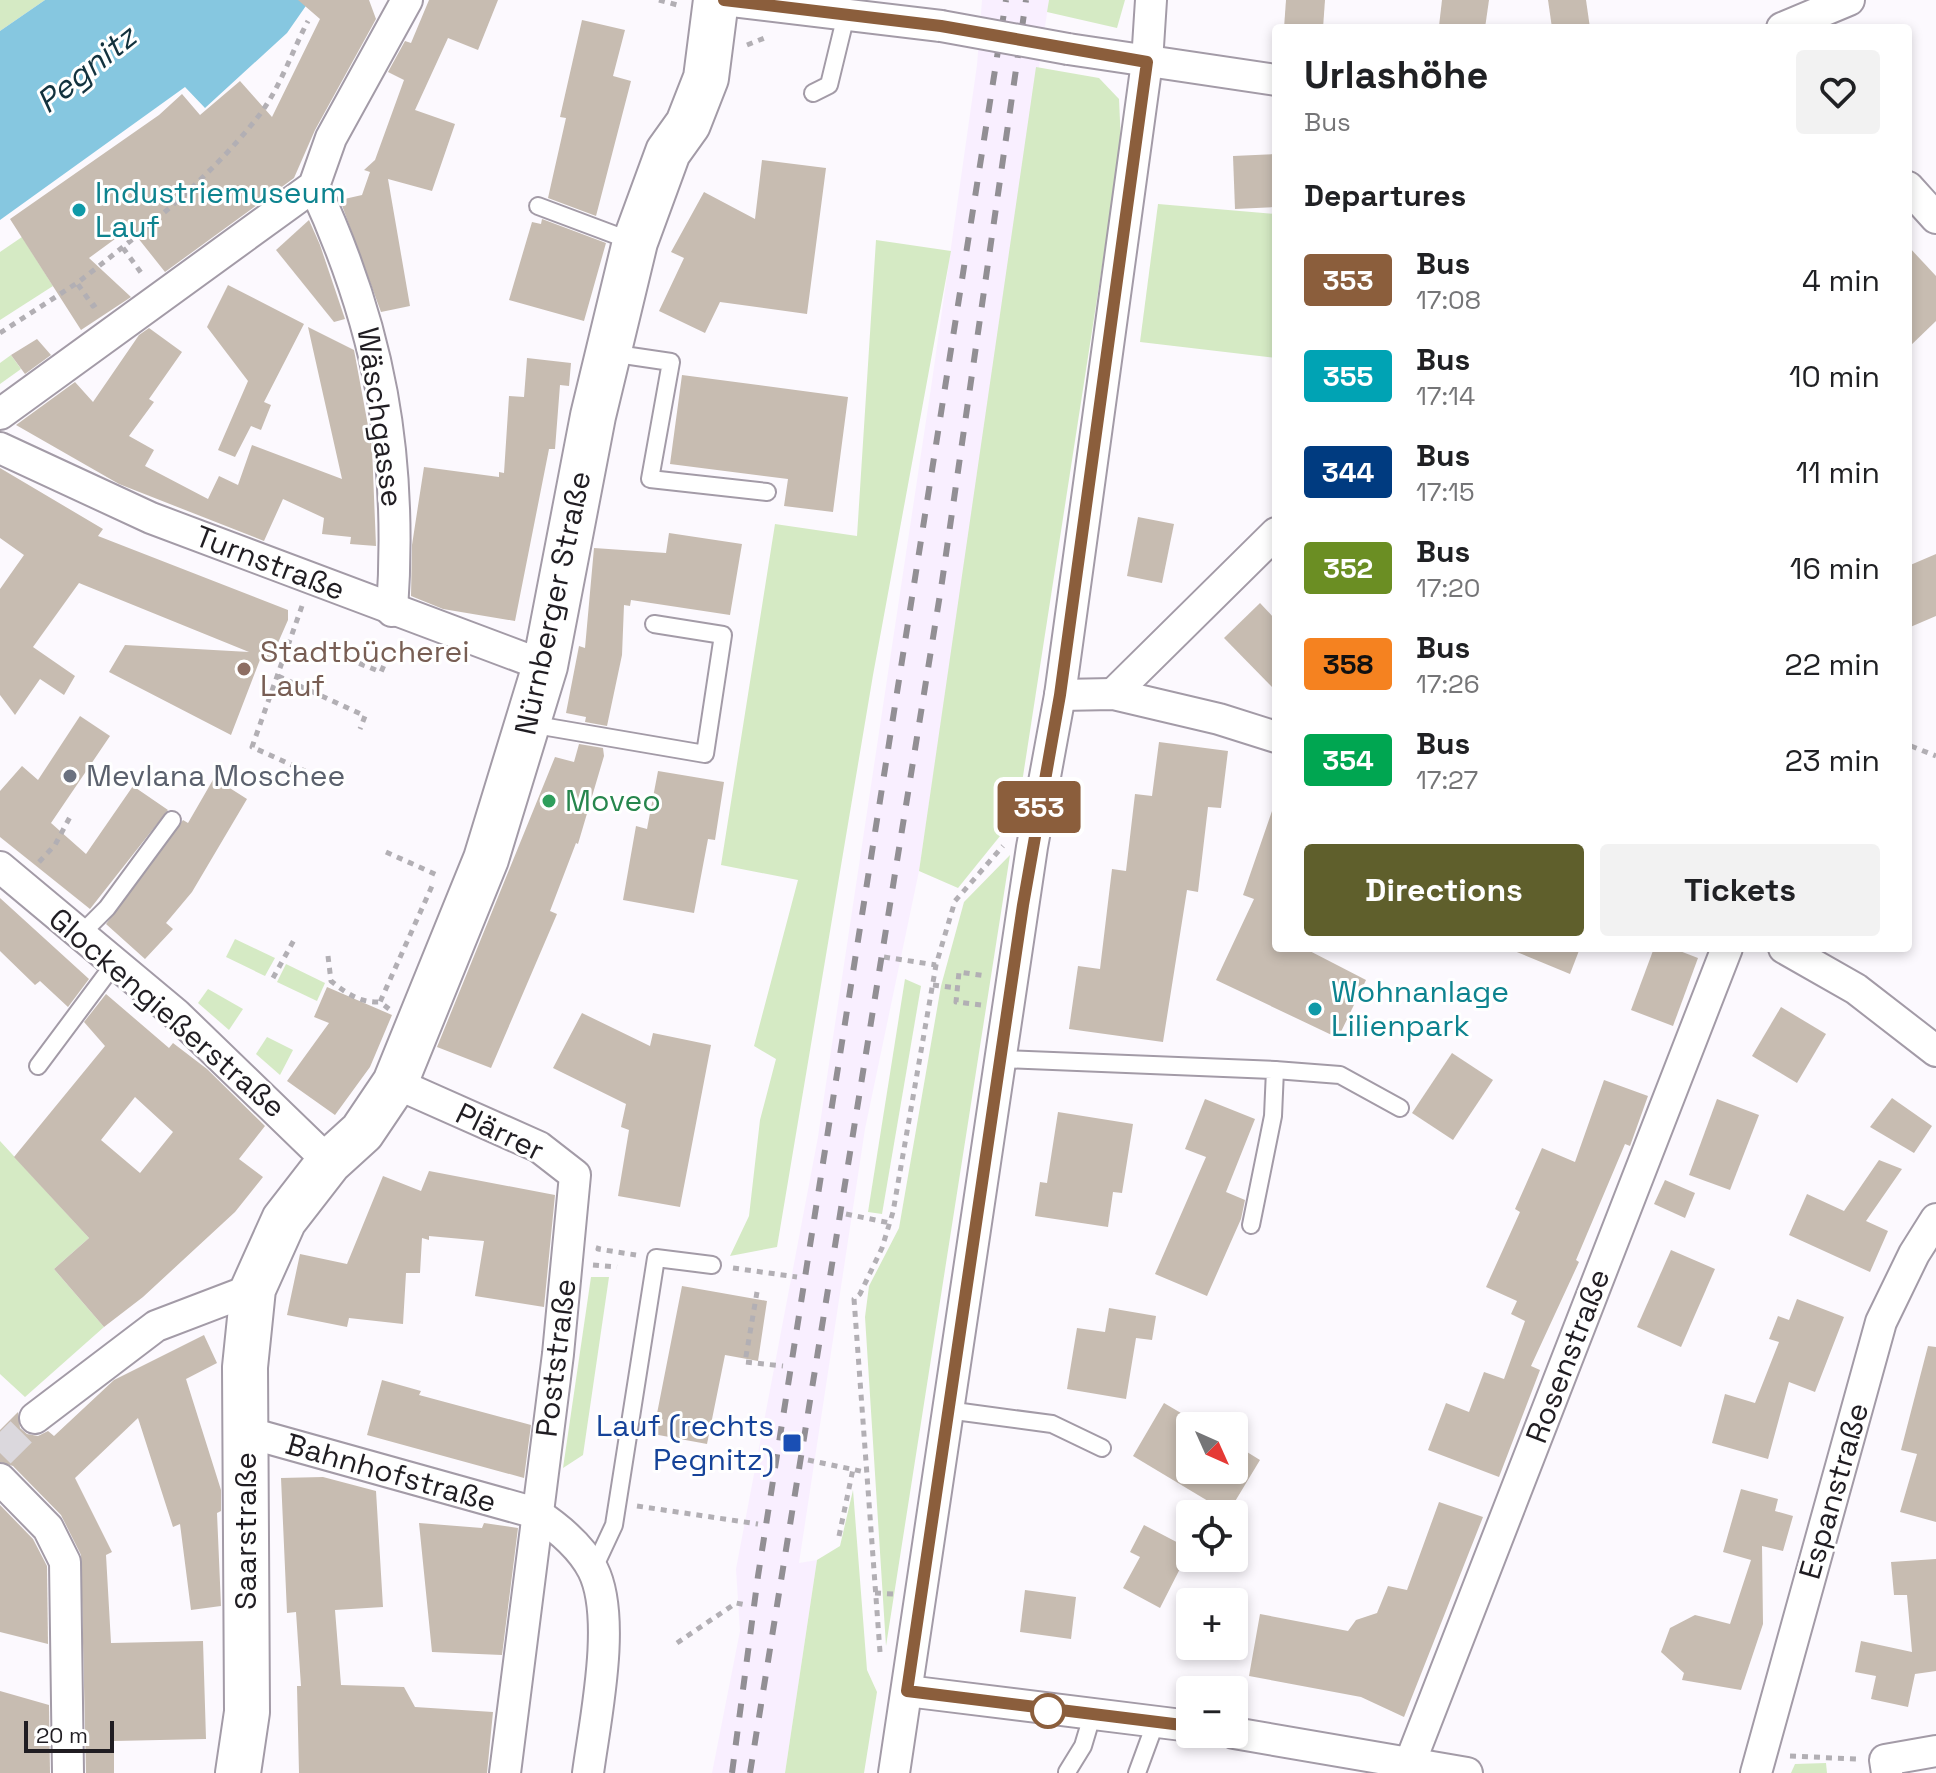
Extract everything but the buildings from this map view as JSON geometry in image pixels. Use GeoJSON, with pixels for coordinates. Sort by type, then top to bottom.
{"type":"FeatureCollection","features":[{"type":"Feature","properties":{"kind":"street"},"geometry":{"type":"LineString","coordinates":[[0,414],[314,186],[331,138],[407,0]]}},
{"type":"Feature","properties":{"kind":"street"},"geometry":{"type":"LineString","coordinates":[[724,0],[941,26],[1147,62],[1272,79]]}},
{"type":"Feature","properties":{"kind":"street"},"geometry":{"type":"LineString","coordinates":[[894,1773],[1035,831],[1060,695],[1147,62],[1151,0]]}},
{"type":"Feature","properties":{"kind":"street"},"geometry":{"type":"LineString","coordinates":[[1792,24],[1849,0]]}},
{"type":"Feature","properties":{"kind":"street","name":"Nürnberger Straße"},"geometry":{"type":"LineString","coordinates":[[329,1162],[362,1132],[395,1083],[486,859],[530,724],[545,666],[608,352],[635,242],[668,152],[688,124],[708,69],[706,2]]}},
{"type":"Feature","properties":{"kind":"street","name":"Nürnberger Straße"},"geometry":{"type":"LineString","coordinates":[[668,152],[669,118],[677,74],[690,35],[706,2]]}},
{"type":"Feature","properties":{"kind":"street","name":"Wäschgasse"},"geometry":{"type":"LineString","coordinates":[[314,186],[364,307],[382,385],[395,491],[392,611]]}},
{"type":"Feature","properties":{"kind":"street"},"geometry":{"type":"LineString","coordinates":[[1912,191],[1936,218]]}},
{"type":"Feature","properties":{"kind":"street","name":"Turnstraße"},"geometry":{"type":"LineString","coordinates":[[0,448],[151,518],[545,666]]}},
{"type":"Feature","properties":{"kind":"street"},"geometry":{"type":"LineString","coordinates":[[1113,694],[1272,537]]}},
{"type":"Feature","properties":{"kind":"street"},"geometry":{"type":"LineString","coordinates":[[1060,695],[1113,694],[1219,719],[1272,736]]}},
{"type":"Feature","properties":{"kind":"street","name":"Glockengießerstraße"},"geometry":{"type":"LineString","coordinates":[[10,875],[229,1062],[329,1162]]}},
{"type":"Feature","properties":{"kind":"street","name":"Rosenstraße"},"geometry":{"type":"LineString","coordinates":[[1408,1769],[1725,952]]}},
{"type":"Feature","properties":{"kind":"street"},"geometry":{"type":"LineString","coordinates":[[1791,952],[1856,989],[1936,1051]]}},
{"type":"Feature","properties":{"kind":"street","name":"Plärrer"},"geometry":{"type":"LineString","coordinates":[[395,1083],[539,1147],[575,1175],[575,1203]]}},
{"type":"Feature","properties":{"kind":"street","name":"Saarstraße"},"geometry":{"type":"LineString","coordinates":[[238,1773],[247,1712],[245,1367],[253,1289],[284,1220],[329,1162]]}},
{"type":"Feature","properties":{"kind":"street","name":"Poststraße"},"geometry":{"type":"LineString","coordinates":[[505,1773],[575,1203]]}},
{"type":"Feature","properties":{"kind":"street","name":"Espanstraße"},"geometry":{"type":"LineString","coordinates":[[1756,1773],[1881,1322],[1914,1254],[1936,1219]]}},
{"type":"Feature","properties":{"kind":"street"},"geometry":{"type":"LineString","coordinates":[[35,1418],[156,1326],[253,1289]]}},
{"type":"Feature","properties":{"kind":"street","name":"Bahnhofstraße"},"geometry":{"type":"LineString","coordinates":[[246,1432],[536,1513]]}},
{"type":"Feature","properties":{"kind":"street"},"geometry":{"type":"LineString","coordinates":[[0,1479],[48,1528],[65,1562],[68,1773]]}},
{"type":"Feature","properties":{"kind":"street"},"geometry":{"type":"LineString","coordinates":[[536,1513],[562,1531],[593,1570],[604,1634],[588,1773]]}},
{"type":"Feature","properties":{"kind":"street"},"geometry":{"type":"LineString","coordinates":[[907,1691],[1176,1725]]}},
{"type":"Feature","properties":{"kind":"street"},"geometry":{"type":"LineString","coordinates":[[1248,1736],[1408,1769],[1467,1773]]}},
{"type":"Feature","properties":{"kind":"street"},"geometry":{"type":"LineString","coordinates":[[1887,1773],[1885,1760],[1936,1751]]}},
{"type":"Feature","properties":{"kind":"lane"},"geometry":{"type":"LineString","coordinates":[[813,93],[829,85],[846,15]]}},
{"type":"Feature","properties":{"kind":"lane"},"geometry":{"type":"LineString","coordinates":[[538,206],[635,242]]}},
{"type":"Feature","properties":{"kind":"lane"},"geometry":{"type":"LineString","coordinates":[[608,352],[671,362],[650,479],[767,492]]}},
{"type":"Feature","properties":{"kind":"lane"},"geometry":{"type":"LineString","coordinates":[[530,724],[705,754],[723,635],[654,624]]}},
{"type":"Feature","properties":{"kind":"lane"},"geometry":{"type":"LineString","coordinates":[[80,935],[107,908],[172,820]]}},
{"type":"Feature","properties":{"kind":"lane"},"geometry":{"type":"LineString","coordinates":[[38,1066],[114,964]]}},
{"type":"Feature","properties":{"kind":"lane"},"geometry":{"type":"LineString","coordinates":[[1001,1059],[1340,1075],[1400,1108]]}},
{"type":"Feature","properties":{"kind":"lane"},"geometry":{"type":"LineString","coordinates":[[1251,1225],[1273,1116],[1275,1070]]}},
{"type":"Feature","properties":{"kind":"lane"},"geometry":{"type":"LineString","coordinates":[[593,1570],[614,1525],[656,1258],[712,1265]]}},
{"type":"Feature","properties":{"kind":"lane"},"geometry":{"type":"LineString","coordinates":[[947,1410],[1052,1424],[1102,1448]]}},
{"type":"Feature","properties":{"kind":"lane"},"geometry":{"type":"LineString","coordinates":[[1067,1772],[1083,1746],[1092,1716]]}},
{"type":"Feature","properties":{"kind":"lane"},"geometry":{"type":"LineString","coordinates":[[1137,1773],[1155,1724]]}},
{"type":"Feature","properties":{"kind":"path"},"geometry":{"type":"LineString","coordinates":[[659,0],[706,2]]}},
{"type":"Feature","properties":{"kind":"path"},"geometry":{"type":"LineString","coordinates":[[0,333],[77,283],[123,248],[259,117],[308,21]]}},
{"type":"Feature","properties":{"kind":"path"},"geometry":{"type":"LineString","coordinates":[[708,69],[724,74],[741,48],[760,38],[773,36]]}},
{"type":"Feature","properties":{"kind":"path"},"geometry":{"type":"LineString","coordinates":[[123,248],[142,274]]}},
{"type":"Feature","properties":{"kind":"path"},"geometry":{"type":"LineString","coordinates":[[77,283],[86,296]]}},
{"type":"Feature","properties":{"kind":"path"},"geometry":{"type":"LineString","coordinates":[[301,608],[252,747],[305,771]]}},
{"type":"Feature","properties":{"kind":"path"},"geometry":{"type":"LineString","coordinates":[[348,659],[381,672],[385,663]]}},
{"type":"Feature","properties":{"kind":"path"},"geometry":{"type":"LineString","coordinates":[[278,676],[365,716],[360,729]]}},
{"type":"Feature","properties":{"kind":"path"},"geometry":{"type":"LineString","coordinates":[[1912,746],[1936,756]]}},
{"type":"Feature","properties":{"kind":"path"},"geometry":{"type":"LineString","coordinates":[[10,875],[55,845],[71,815]]}},
{"type":"Feature","properties":{"kind":"path"},"geometry":{"type":"LineString","coordinates":[[907,1691],[881,1670],[854,1299],[860,1294],[882,1248],[890,1223],[936,965],[955,901],[1012,836],[1035,831]]}},
{"type":"Feature","properties":{"kind":"path"},"geometry":{"type":"LineString","coordinates":[[386,852],[437,875]]}},
{"type":"Feature","properties":{"kind":"path"},"geometry":{"type":"LineString","coordinates":[[273,978],[294,940]]}},
{"type":"Feature","properties":{"kind":"path"},"geometry":{"type":"LineString","coordinates":[[328,956],[331,981],[346,993],[368,1003],[380,1002]]}},
{"type":"Feature","properties":{"kind":"path"},"geometry":{"type":"LineString","coordinates":[[884,957],[936,965]]}},
{"type":"Feature","properties":{"kind":"path"},"geometry":{"type":"LineString","coordinates":[[980,1006],[956,1002],[959,972],[984,975]]}},
{"type":"Feature","properties":{"kind":"path"},"geometry":{"type":"LineString","coordinates":[[933,985],[958,988]]}},
{"type":"Feature","properties":{"kind":"path"},"geometry":{"type":"LineString","coordinates":[[846,1214],[890,1223]]}},
{"type":"Feature","properties":{"kind":"path"},"geometry":{"type":"LineString","coordinates":[[598,1249],[623,1253]]}},
{"type":"Feature","properties":{"kind":"path"},"geometry":{"type":"LineString","coordinates":[[712,1265],[797,1277]]}},
{"type":"Feature","properties":{"kind":"path"},"geometry":{"type":"LineString","coordinates":[[757,1292],[745,1362],[783,1366]]}},
{"type":"Feature","properties":{"kind":"path"},"geometry":{"type":"LineString","coordinates":[[808,1460],[865,1472]]}},
{"type":"Feature","properties":{"kind":"path"},"geometry":{"type":"LineString","coordinates":[[839,1536],[853,1469]]}},
{"type":"Feature","properties":{"kind":"path"},"geometry":{"type":"LineString","coordinates":[[617,1503],[758,1524]]}},
{"type":"Feature","properties":{"kind":"path"},"geometry":{"type":"LineString","coordinates":[[677,1643],[736,1603],[746,1605]]}},
{"type":"Feature","properties":{"kind":"shaded area"},"geometry":{"type":"Polygon","coordinates":[[[982,0],[1049,0],[919,871],[865,1129],[799,1563],[817,1560],[785,1773],[712,1773],[740,1631],[736,1569],[818,1137],[932,381],[977,65],[982,0]]]}},
{"type":"Feature","properties":{"kind":"green space"},"geometry":{"type":"Polygon","coordinates":[[[0,0],[45,0],[0,31],[0,0]]]}},
{"type":"Feature","properties":{"kind":"green space"},"geometry":{"type":"Polygon","coordinates":[[[1049,0],[1125,0],[1117,28],[1047,12],[1049,0]]]}},
{"type":"Feature","properties":{"kind":"green space"},"geometry":{"type":"Polygon","coordinates":[[[1036,67],[1099,78],[1119,99],[1121,144],[1017,815],[958,888],[919,871],[1036,67]]]}},
{"type":"Feature","properties":{"kind":"green space"},"geometry":{"type":"Polygon","coordinates":[[[1158,204],[1272,214],[1272,358],[1140,342],[1158,204]]]}},
{"type":"Feature","properties":{"kind":"green space"},"geometry":{"type":"Polygon","coordinates":[[[22,237],[53,286],[0,320],[0,252],[22,237]]]}},
{"type":"Feature","properties":{"kind":"green space"},"geometry":{"type":"Polygon","coordinates":[[[876,240],[951,251],[873,675],[777,1247],[730,1256],[749,1216],[760,1120],[776,1059],[754,1046],[798,880],[721,865],[775,524],[857,536],[876,240]]]}},
{"type":"Feature","properties":{"kind":"green space"},"geometry":{"type":"Polygon","coordinates":[[[11,355],[21,369],[0,384],[0,363],[11,355]]]}},
{"type":"Feature","properties":{"kind":"green space"},"geometry":{"type":"Polygon","coordinates":[[[1010,855],[886,1646],[865,1317],[869,1286],[899,1228],[941,986],[964,902],[1010,855]]]}},
{"type":"Feature","properties":{"kind":"green space"},"geometry":{"type":"Polygon","coordinates":[[[235,939],[275,958],[265,976],[226,957],[235,939]]]}},
{"type":"Feature","properties":{"kind":"green space"},"geometry":{"type":"Polygon","coordinates":[[[286,964],[325,983],[317,1001],[277,982],[286,964]]]}},
{"type":"Feature","properties":{"kind":"green space"},"geometry":{"type":"Polygon","coordinates":[[[905,979],[921,986],[882,1214],[868,1212],[905,979]]]}},
{"type":"Feature","properties":{"kind":"green space"},"geometry":{"type":"Polygon","coordinates":[[[208,989],[243,1009],[229,1030],[198,1003],[208,989]]]}},
{"type":"Feature","properties":{"kind":"green space"},"geometry":{"type":"Polygon","coordinates":[[[267,1037],[293,1050],[280,1075],[256,1054],[267,1037]]]}},
{"type":"Feature","properties":{"kind":"green space"},"geometry":{"type":"Polygon","coordinates":[[[0,1141],[89,1238],[54,1269],[104,1327],[25,1397],[0,1374],[0,1141]]]}},
{"type":"Feature","properties":{"kind":"green space"},"geometry":{"type":"Polygon","coordinates":[[[591,1277],[609,1277],[583,1455],[563,1468],[591,1277]]]}},
{"type":"Feature","properties":{"kind":"green space"},"geometry":{"type":"Polygon","coordinates":[[[853,1490],[867,1670],[877,1692],[864,1773],[785,1773],[817,1560],[840,1546],[853,1490]]]}},
{"type":"Feature","properties":{"kind":"green space"},"geometry":{"type":"Polygon","coordinates":[[[1826,1763],[1827,1773],[1791,1773],[1795,1764],[1826,1763]]]}},
{"type":"Feature","properties":{"kind":"water","name":"Pegnitz"},"geometry":{"type":"Polygon","coordinates":[[[45,0],[310,0],[287,33],[205,108],[185,87],[0,220],[0,31],[45,0]]]}},
{"type":"Feature","properties":{"kind":"tunnel"},"geometry":{"type":"LineString","coordinates":[[0,1453],[35,1418]]}},
{"type":"Feature","properties":{"kind":"railway"},"geometry":{"type":"LineString","coordinates":[[732,1773],[758,1576],[1006,0]]}},
{"type":"Feature","properties":{"kind":"railway"},"geometry":{"type":"LineString","coordinates":[[750,1773],[942,582],[1026,0]]}},
{"type":"Feature","properties":{"kind":"bus line","name":"353"},"geometry":{"type":"LineString","coordinates":[[724,0],[941,26],[1147,62],[1060,695],[1006,1014],[907,1691],[1176,1725]]}},
{"type":"Feature","properties":{"kind":"place","name":"Industriemuseum Lauf"},"geometry":{"type":"Point","coordinates":[79,210]}},
{"type":"Feature","properties":{"kind":"place","name":"Stadtbücherei Lauf"},"geometry":{"type":"Point","coordinates":[244,669]}},
{"type":"Feature","properties":{"kind":"place","name":"Mevlana Moschee"},"geometry":{"type":"Point","coordinates":[70,776]}},
{"type":"Feature","properties":{"kind":"place","name":"Moveo"},"geometry":{"type":"Point","coordinates":[549,801]}},
{"type":"Feature","properties":{"kind":"place","name":"Wohnanlage Lilienpark"},"geometry":{"type":"Point","coordinates":[1315,1009]}},
{"type":"Feature","properties":{"kind":"place","name":"Lauf (rechts Pegnitz)"},"geometry":{"type":"Point","coordinates":[792,1443]}}]}
